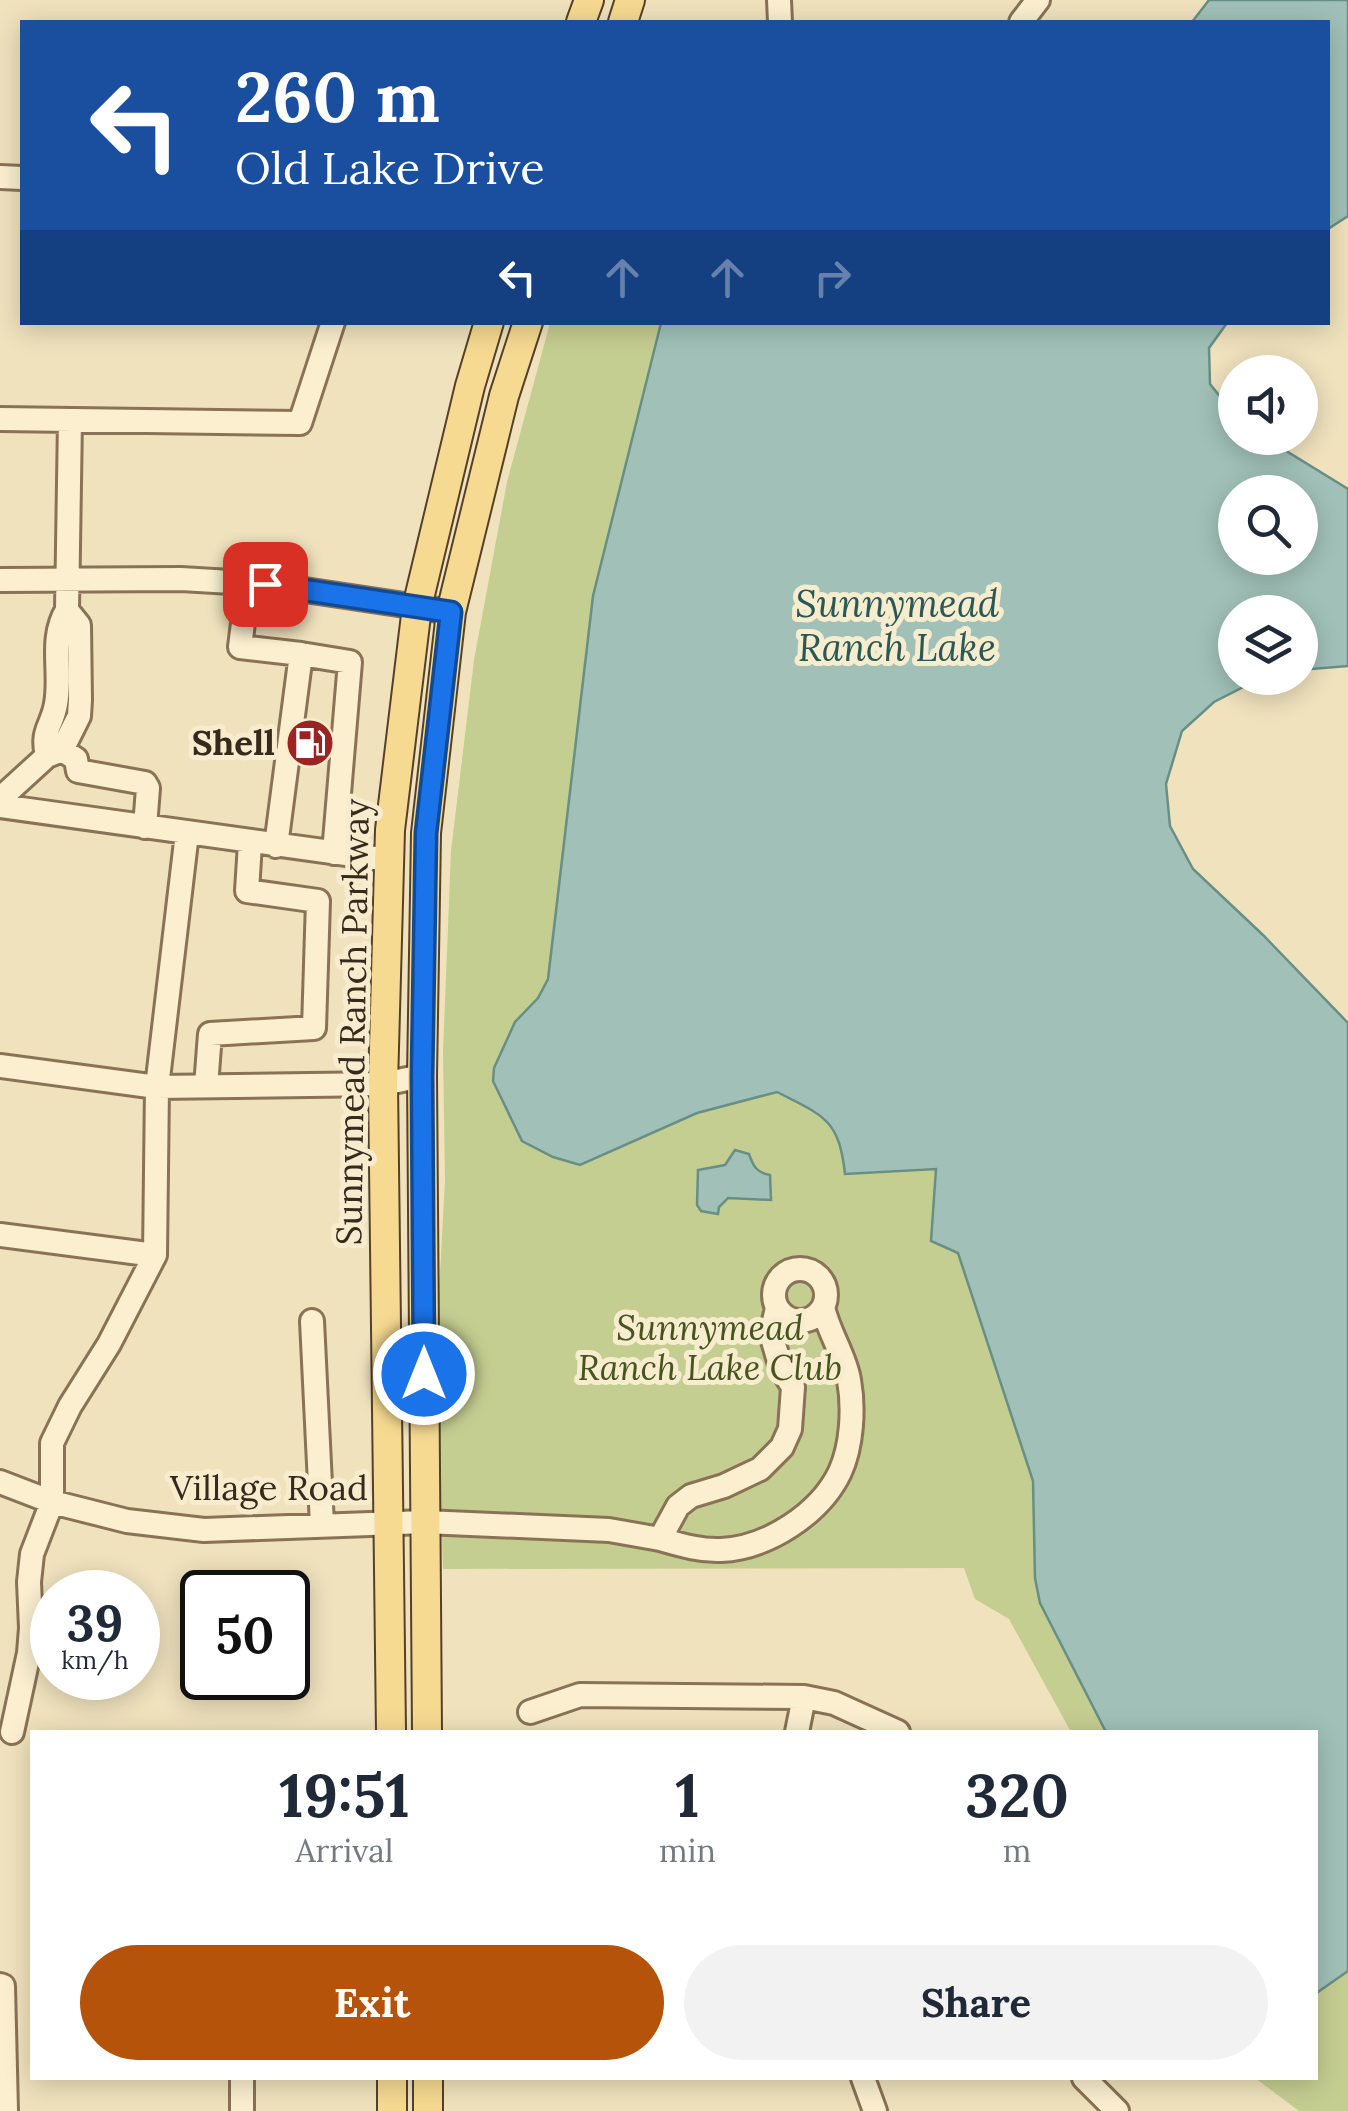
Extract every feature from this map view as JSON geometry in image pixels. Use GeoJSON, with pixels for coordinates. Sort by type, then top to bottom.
{"type":"FeatureCollection","features":[{"type":"Feature","properties":{"kind":"main road","name":"Sunnymead Ranch Parkway"},"geometry":{"type":"LineString","coordinates":[[391,1730],[383,1084],[390,830],[418,607],[487,325]]}},
{"type":"Feature","properties":{"kind":"main road","name":"Sunnymead Ranch Parkway"},"geometry":{"type":"LineString","coordinates":[[427,1730],[422,1076],[426,833],[451,612],[504,396],[527,325]]}},
{"type":"Feature","properties":{"kind":"main road"},"geometry":{"type":"LineString","coordinates":[[392,2080],[392,2111]]}},
{"type":"Feature","properties":{"kind":"main road"},"geometry":{"type":"LineString","coordinates":[[428,2080],[428,2111]]}},
{"type":"Feature","properties":{"kind":"street"},"geometry":{"type":"LineString","coordinates":[[1023,20],[1038,0]]}},
{"type":"Feature","properties":{"kind":"street"},"geometry":{"type":"LineString","coordinates":[[0,419],[300,423],[332,325]]}},
{"type":"Feature","properties":{"kind":"street"},"geometry":{"type":"LineString","coordinates":[[70,420],[67,610],[57,626],[58,698],[42,736],[54,753],[79,764],[71,816]]}},
{"type":"Feature","properties":{"kind":"street"},"geometry":{"type":"LineString","coordinates":[[0,580],[248,583],[451,612]]}},
{"type":"Feature","properties":{"kind":"street"},"geometry":{"type":"LineString","coordinates":[[248,583],[240,647],[350,662],[334,853]]}},
{"type":"Feature","properties":{"kind":"street"},"geometry":{"type":"LineString","coordinates":[[276,846],[301,654]]}},
{"type":"Feature","properties":{"kind":"street"},"geometry":{"type":"LineString","coordinates":[[3,792],[54,753]]}},
{"type":"Feature","properties":{"kind":"street"},"geometry":{"type":"LineString","coordinates":[[78,772],[145,783],[148,788],[144,827]]}},
{"type":"Feature","properties":{"kind":"street"},"geometry":{"type":"LineString","coordinates":[[3,792],[71,816],[389,860]]}},
{"type":"Feature","properties":{"kind":"street"},"geometry":{"type":"LineString","coordinates":[[15,1733],[32,1628],[32,1554],[52,1502],[52,1443],[155,1256],[157,1086],[187,833]]}},
{"type":"Feature","properties":{"kind":"street"},"geometry":{"type":"LineString","coordinates":[[206,1086],[210,1034],[314,1028],[318,901],[246,891],[250,842]]}},
{"type":"Feature","properties":{"kind":"street"},"geometry":{"type":"LineString","coordinates":[[0,1066],[157,1086],[383,1084],[422,1076]]}},
{"type":"Feature","properties":{"kind":"street"},"geometry":{"type":"LineString","coordinates":[[0,1235],[155,1256]]}},
{"type":"Feature","properties":{"kind":"street"},"geometry":{"type":"LineString","coordinates":[[660,1540],[678,1506],[691,1496],[760,1469],[782,1447],[790,1429],[793,1387],[781,1368],[771,1334],[777,1308],[774,1290],[783,1275],[799,1269],[816,1274],[822,1282],[822,1307],[804,1321],[788,1318],[777,1308]]}},
{"type":"Feature","properties":{"kind":"street","name":"Village Road"},"geometry":{"type":"LineString","coordinates":[[0,1482],[52,1502],[126,1521],[204,1530],[426,1522],[609,1530],[699,1550],[724,1550],[775,1536],[821,1498],[839,1473],[851,1418],[849,1377],[822,1307]]}},
{"type":"Feature","properties":{"kind":"street"},"geometry":{"type":"LineString","coordinates":[[312,1321],[322,1525]]}},
{"type":"Feature","properties":{"kind":"street"},"geometry":{"type":"LineString","coordinates":[[530,1712],[580,1695],[804,1697],[834,1703],[894,1730]]}},
{"type":"Feature","properties":{"kind":"street"},"geometry":{"type":"LineString","coordinates":[[797,1730],[804,1697]]}},
{"type":"Feature","properties":{"kind":"street"},"geometry":{"type":"LineString","coordinates":[[0,1985],[4,2004],[6,2111]]}},
{"type":"Feature","properties":{"kind":"street"},"geometry":{"type":"LineString","coordinates":[[242,2080],[242,2111]]}},
{"type":"Feature","properties":{"kind":"street"},"geometry":{"type":"LineString","coordinates":[[864,2080],[876,2111]]}},
{"type":"Feature","properties":{"kind":"street"},"geometry":{"type":"LineString","coordinates":[[1086,2080],[1117,2111]]}},
{"type":"Feature","properties":{"kind":"green space","name":"Sunnymead Ranch Lake Club"},"geometry":{"type":"Polygon","coordinates":[[[549,325],[661,325],[593,596],[548,979],[538,998],[515,1022],[494,1068],[580,1165],[697,1113],[777,1092],[827,1118],[842,1145],[937,1169],[931,1240],[958,1253],[1033,1481],[1035,1577],[1040,1603],[1105,1730],[1070,1730],[1009,1619],[975,1599],[964,1568],[443,1569],[439,1293],[451,851],[474,660],[507,482],[549,325]]]}},
{"type":"Feature","properties":{"kind":"green space"},"geometry":{"type":"Polygon","coordinates":[[[1348,1971],[1348,2111],[1299,2111],[1258,2080],[1318,2080],[1318,1992],[1348,1971]]]}},
{"type":"Feature","properties":{"kind":"water"},"geometry":{"type":"Polygon","coordinates":[[[1209,0],[1348,0],[1348,216],[1330,228],[1330,20],[1194,20],[1209,0]]]}},
{"type":"Feature","properties":{"kind":"water","name":"Sunnymead Ranch Lake"},"geometry":{"type":"Polygon","coordinates":[[[661,325],[1226,325],[1209,348],[1210,384],[1218,394],[1218,455],[1293,455],[1348,489],[1348,666],[1318,668],[1318,595],[1218,595],[1218,695],[1228,695],[1182,731],[1166,784],[1170,826],[1193,869],[1348,1023],[1348,1971],[1318,1992],[1318,1730],[1105,1730],[1040,1603],[1035,1578],[1033,1481],[958,1253],[931,1241],[936,1169],[845,1174],[838,1141],[826,1121],[777,1092],[697,1113],[580,1165],[553,1157],[522,1141],[493,1081],[494,1068],[515,1022],[538,998],[548,979],[593,596],[661,325]]]}},
{"type":"Feature","properties":{"kind":"water"},"geometry":{"type":"Polygon","coordinates":[[[735,1150],[749,1154],[756,1168],[770,1175],[771,1200],[728,1198],[718,1214],[701,1211],[697,1205],[698,1170],[725,1165],[735,1150]]]}},
{"type":"Feature","properties":{"kind":"place","name":"Shell"},"geometry":{"type":"Point","coordinates":[310,743]}},
{"type":"Feature","properties":{"kind":"route"},"geometry":{"type":"LineString","coordinates":[[265,584],[451,612],[426,833],[422,1076],[424,1374]]}}]}
